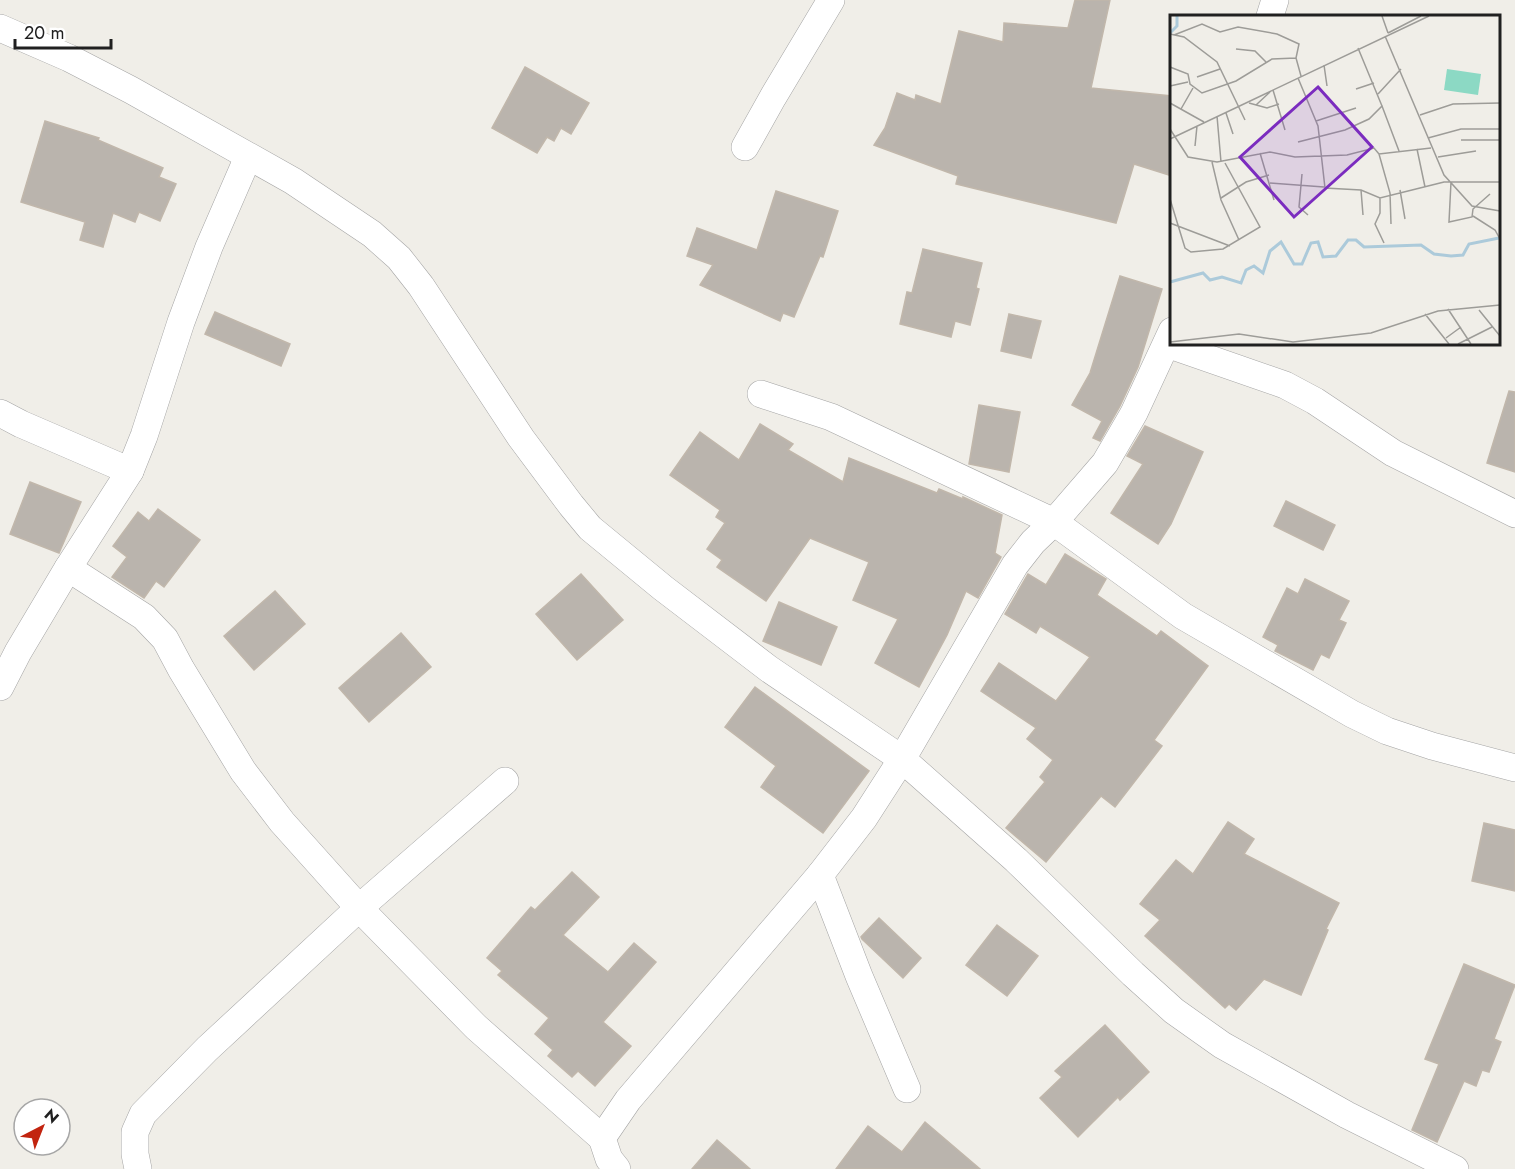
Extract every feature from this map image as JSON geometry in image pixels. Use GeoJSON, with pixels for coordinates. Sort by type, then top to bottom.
{"type":"FeatureCollection","features":[{"type":"Feature","properties":{"kind":"street"},"geometry":{"type":"LineString","coordinates":[[746,147],[831,0]]}},
{"type":"Feature","properties":{"kind":"street"},"geometry":{"type":"LineString","coordinates":[[1270,15],[1275,0]]}},
{"type":"Feature","properties":{"kind":"street"},"geometry":{"type":"LineString","coordinates":[[0,28],[69,58],[131,90],[293,181],[372,234],[399,258],[421,286],[521,438],[590,528],[663,588],[769,669],[902,759],[1016,860],[1174,1011],[1222,1045],[1347,1115],[1455,1169]]}},
{"type":"Feature","properties":{"kind":"street"},"geometry":{"type":"LineString","coordinates":[[0,687],[68,568],[130,471],[208,247],[248,157]]}},
{"type":"Feature","properties":{"kind":"street"},"geometry":{"type":"LineString","coordinates":[[602,1138],[628,1100],[820,875],[864,818],[902,759],[1015,565],[1033,542],[1054,522],[1106,463],[1134,413],[1169,338]]}},
{"type":"Feature","properties":{"kind":"street"},"geometry":{"type":"LineString","coordinates":[[1186,345],[1285,385],[1315,401],[1393,453],[1515,514]]}},
{"type":"Feature","properties":{"kind":"street"},"geometry":{"type":"LineString","coordinates":[[761,394],[831,417],[1054,522],[1183,616],[1352,714],[1387,731],[1432,746],[1515,768]]}},
{"type":"Feature","properties":{"kind":"street"},"geometry":{"type":"LineString","coordinates":[[0,413],[130,471]]}},
{"type":"Feature","properties":{"kind":"street"},"geometry":{"type":"LineString","coordinates":[[68,568],[144,617],[165,639],[243,771],[282,822],[359,908],[476,1027],[602,1138],[609,1159],[617,1169]]}},
{"type":"Feature","properties":{"kind":"street"},"geometry":{"type":"LineString","coordinates":[[138,1169],[135,1132],[143,1114],[207,1049],[359,908],[505,780]]}},
{"type":"Feature","properties":{"kind":"street"},"geometry":{"type":"LineString","coordinates":[[820,875],[859,976],[907,1089]]}},
{"type":"Feature","properties":{"kind":"building"},"geometry":{"type":"Polygon","coordinates":[[[1075,0],[1110,0],[1091,88],[1170,96],[1170,175],[1134,164],[1116,223],[956,184],[958,176],[874,145],[885,128],[897,93],[915,100],[916,95],[941,104],[959,31],[1003,42],[1004,23],[1068,28],[1075,0]]]}},
{"type":"Feature","properties":{"kind":"building"},"geometry":{"type":"Polygon","coordinates":[[[525,67],[589,103],[571,134],[561,128],[554,141],[547,137],[537,153],[492,128],[525,67]]]}},
{"type":"Feature","properties":{"kind":"building"},"geometry":{"type":"Polygon","coordinates":[[[45,121],[99,138],[98,140],[163,168],[159,177],[176,184],[160,221],[139,212],[135,222],[113,213],[103,247],[80,240],[85,222],[21,202],[45,121]]]}},
{"type":"Feature","properties":{"kind":"building"},"geometry":{"type":"Polygon","coordinates":[[[776,191],[838,211],[823,257],[820,256],[794,317],[783,313],[780,321],[700,285],[713,265],[687,256],[697,228],[757,250],[776,191]]]}},
{"type":"Feature","properties":{"kind":"building"},"geometry":{"type":"Polygon","coordinates":[[[923,249],[982,263],[976,288],[979,289],[970,325],[955,321],[951,337],[900,324],[907,292],[912,293],[923,249]]]}},
{"type":"Feature","properties":{"kind":"building"},"geometry":{"type":"Polygon","coordinates":[[[1120,276],[1162,289],[1138,367],[1120,406],[1100,441],[1093,438],[1102,421],[1072,405],[1090,373],[1120,276]]]}},
{"type":"Feature","properties":{"kind":"building"},"geometry":{"type":"Polygon","coordinates":[[[215,312],[290,344],[281,366],[205,334],[215,312]]]}},
{"type":"Feature","properties":{"kind":"building"},"geometry":{"type":"Polygon","coordinates":[[[1009,314],[1041,321],[1031,358],[1001,351],[1009,314]]]}},
{"type":"Feature","properties":{"kind":"building"},"geometry":{"type":"Polygon","coordinates":[[[1509,391],[1515,392],[1515,472],[1487,463],[1509,391]]]}},
{"type":"Feature","properties":{"kind":"building"},"geometry":{"type":"Polygon","coordinates":[[[979,405],[1020,412],[1009,472],[969,464],[979,405]]]}},
{"type":"Feature","properties":{"kind":"building"},"geometry":{"type":"Polygon","coordinates":[[[760,424],[793,444],[788,450],[843,482],[849,458],[937,493],[939,489],[963,499],[963,497],[1002,515],[995,553],[1001,557],[978,598],[966,591],[947,635],[919,687],[875,663],[898,619],[853,600],[869,562],[810,538],[766,601],[717,567],[722,560],[707,549],[725,523],[716,517],[720,510],[670,475],[700,432],[739,460],[760,424]]]}},
{"type":"Feature","properties":{"kind":"building"},"geometry":{"type":"Polygon","coordinates":[[[1145,426],[1203,452],[1171,524],[1158,544],[1111,513],[1143,464],[1127,456],[1145,426]]]}},
{"type":"Feature","properties":{"kind":"building"},"geometry":{"type":"Polygon","coordinates":[[[30,482],[81,502],[59,553],[10,534],[30,482]]]}},
{"type":"Feature","properties":{"kind":"building"},"geometry":{"type":"Polygon","coordinates":[[[1286,501],[1335,525],[1323,550],[1274,526],[1286,501]]]}},
{"type":"Feature","properties":{"kind":"building"},"geometry":{"type":"Polygon","coordinates":[[[158,509],[200,540],[164,587],[156,581],[144,598],[112,577],[127,557],[113,546],[138,512],[149,521],[158,509]]]}},
{"type":"Feature","properties":{"kind":"building"},"geometry":{"type":"Polygon","coordinates":[[[1065,554],[1106,579],[1097,595],[1157,636],[1161,631],[1208,666],[1154,740],[1162,746],[1115,807],[1101,796],[1046,862],[1006,828],[1045,782],[1040,777],[1053,760],[1027,739],[1036,728],[981,691],[999,663],[1056,701],[1090,657],[1040,626],[1036,633],[1005,614],[1028,574],[1046,585],[1065,554]]]}},
{"type":"Feature","properties":{"kind":"building"},"geometry":{"type":"Polygon","coordinates":[[[581,574],[623,620],[577,660],[536,614],[581,574]]]}},
{"type":"Feature","properties":{"kind":"building"},"geometry":{"type":"Polygon","coordinates":[[[1305,579],[1349,601],[1339,620],[1346,623],[1329,658],[1321,654],[1313,670],[1275,651],[1278,645],[1263,637],[1287,588],[1298,594],[1305,579]]]}},
{"type":"Feature","properties":{"kind":"building"},"geometry":{"type":"Polygon","coordinates":[[[275,591],[305,624],[254,670],[224,636],[275,591]]]}},
{"type":"Feature","properties":{"kind":"building"},"geometry":{"type":"Polygon","coordinates":[[[779,602],[837,627],[821,665],[763,641],[779,602]]]}},
{"type":"Feature","properties":{"kind":"building"},"geometry":{"type":"Polygon","coordinates":[[[401,633],[431,667],[369,722],[339,688],[401,633]]]}},
{"type":"Feature","properties":{"kind":"building"},"geometry":{"type":"Polygon","coordinates":[[[755,687],[869,771],[823,833],[761,787],[776,766],[725,727],[755,687]]]}},
{"type":"Feature","properties":{"kind":"building"},"geometry":{"type":"Polygon","coordinates":[[[1228,822],[1254,839],[1244,854],[1339,903],[1326,929],[1328,930],[1301,995],[1264,979],[1236,1010],[1229,1004],[1225,1008],[1145,936],[1160,920],[1140,904],[1176,860],[1193,874],[1228,822]]]}},
{"type":"Feature","properties":{"kind":"building"},"geometry":{"type":"Polygon","coordinates":[[[1484,823],[1515,830],[1515,891],[1472,881],[1484,823]]]}},
{"type":"Feature","properties":{"kind":"building"},"geometry":{"type":"Polygon","coordinates":[[[572,872],[599,897],[563,935],[608,972],[634,943],[656,962],[603,1022],[631,1046],[595,1086],[578,1071],[572,1077],[548,1056],[553,1050],[535,1034],[549,1018],[498,975],[502,971],[487,958],[531,907],[535,910],[572,872]]]}},
{"type":"Feature","properties":{"kind":"building"},"geometry":{"type":"Polygon","coordinates":[[[879,918],[921,958],[903,978],[861,937],[879,918]]]}},
{"type":"Feature","properties":{"kind":"building"},"geometry":{"type":"Polygon","coordinates":[[[997,925],[1038,956],[1007,996],[966,965],[997,925]]]}},
{"type":"Feature","properties":{"kind":"building"},"geometry":{"type":"Polygon","coordinates":[[[1464,964],[1515,985],[1494,1039],[1501,1042],[1489,1072],[1482,1070],[1476,1086],[1464,1081],[1437,1142],[1412,1130],[1439,1064],[1425,1059],[1464,964]]]}},
{"type":"Feature","properties":{"kind":"building"},"geometry":{"type":"Polygon","coordinates":[[[1105,1025],[1149,1072],[1120,1100],[1118,1097],[1078,1137],[1040,1098],[1062,1077],[1055,1071],[1105,1025]]]}},
{"type":"Feature","properties":{"kind":"building"},"geometry":{"type":"Polygon","coordinates":[[[925,1122],[980,1169],[836,1169],[868,1126],[902,1152],[925,1122]]]}},
{"type":"Feature","properties":{"kind":"building"},"geometry":{"type":"Polygon","coordinates":[[[717,1140],[750,1169],[692,1169],[717,1140]]]}}]}
